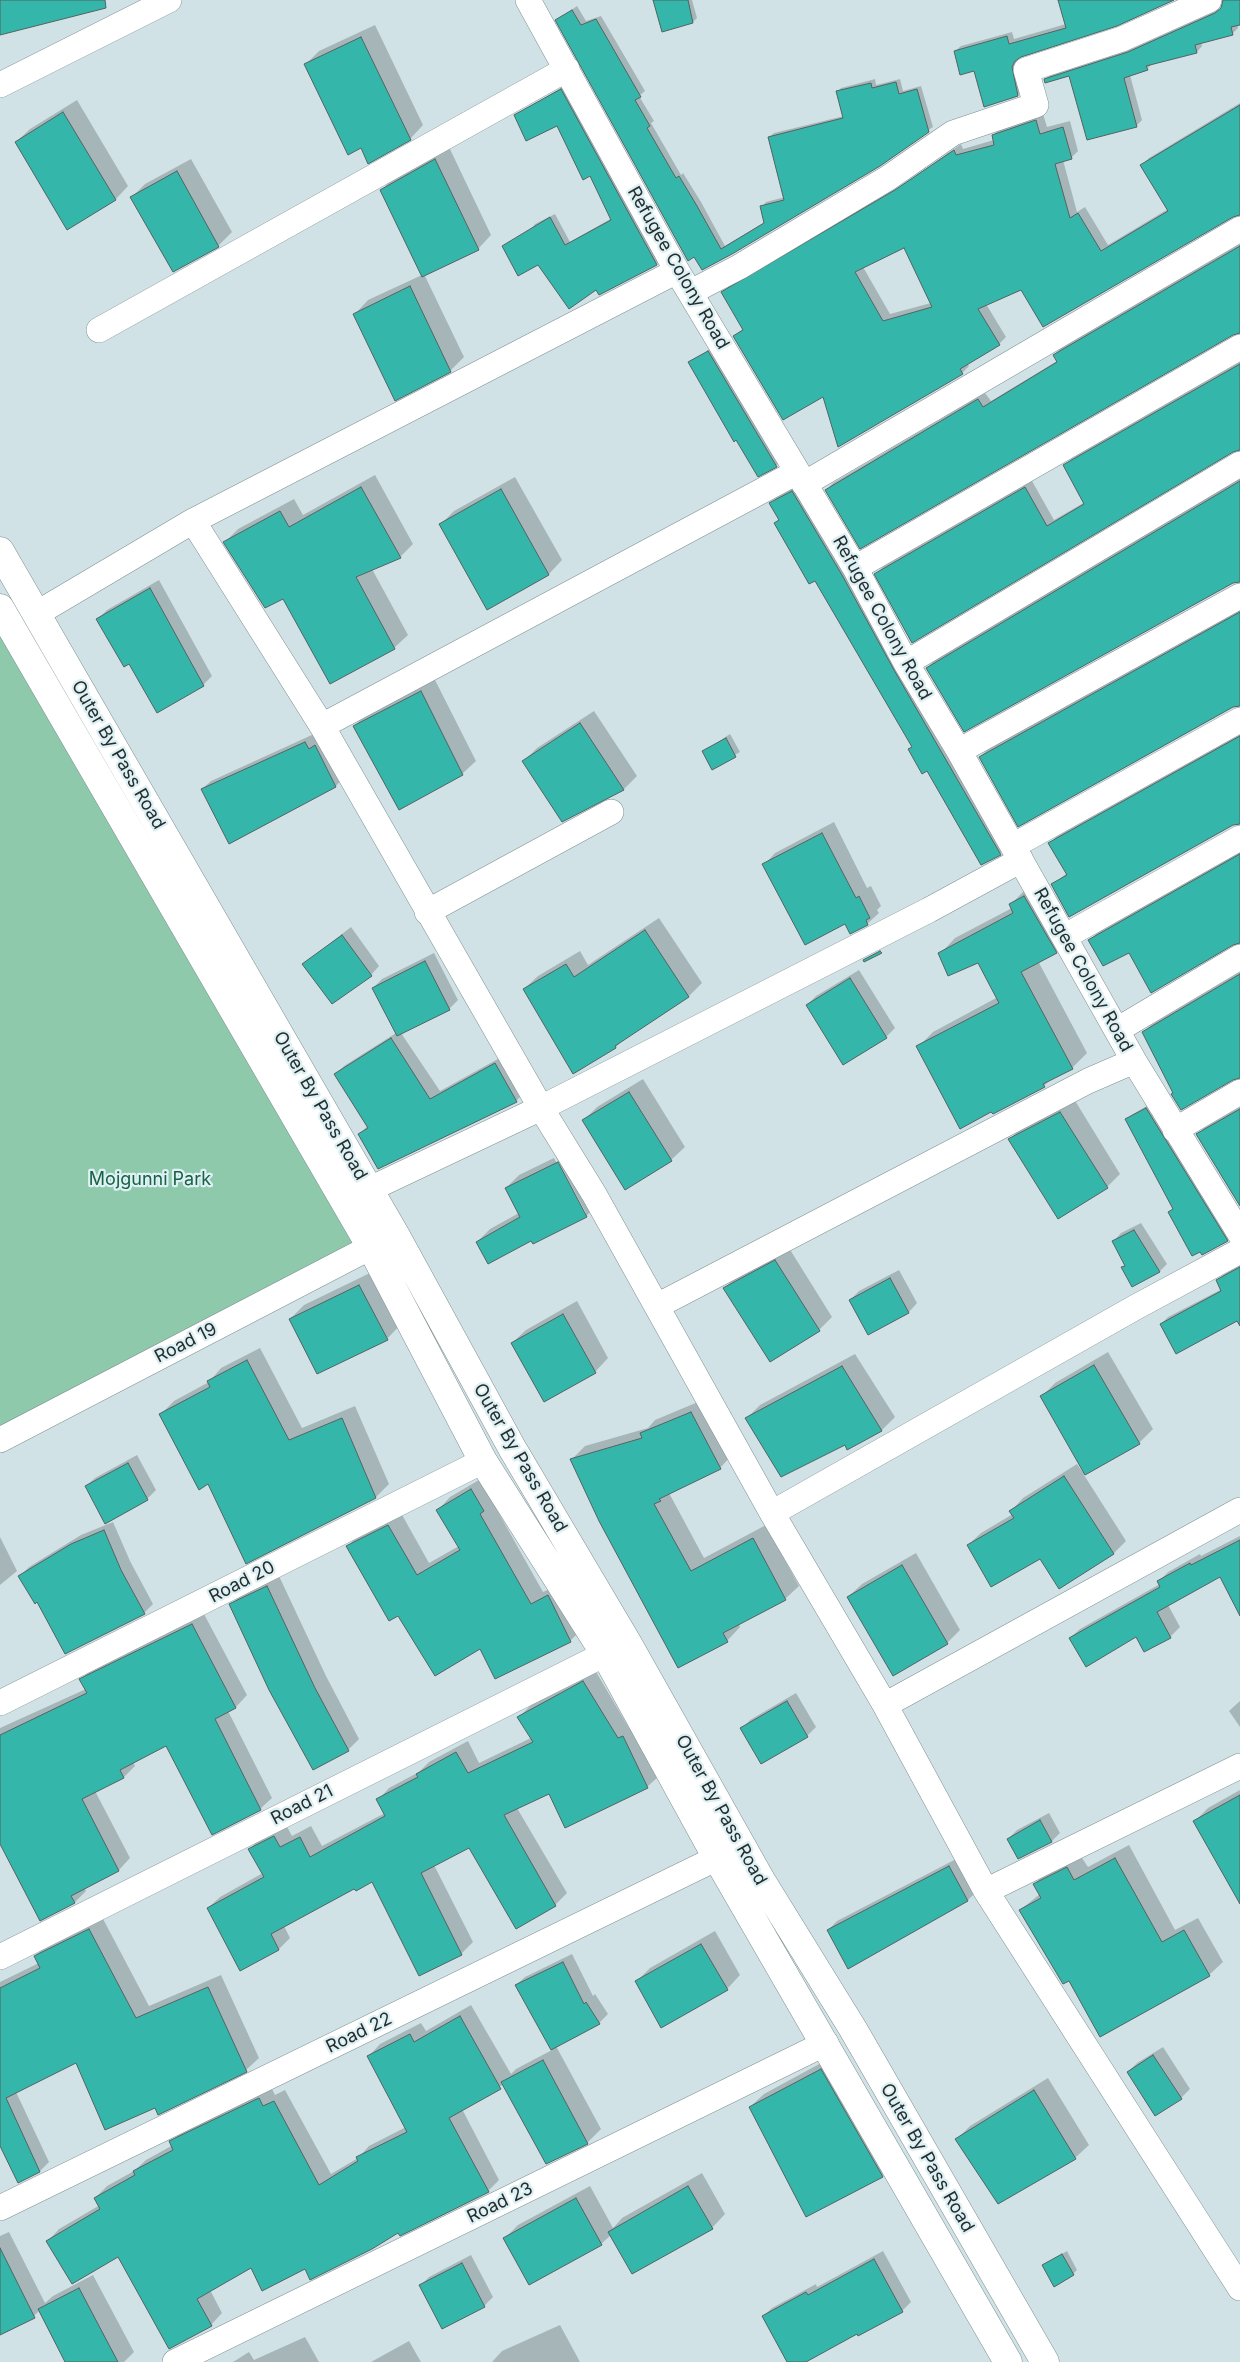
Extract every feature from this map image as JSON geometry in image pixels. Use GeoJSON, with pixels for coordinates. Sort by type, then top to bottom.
{"type":"FeatureCollection","features":[{"type":"Feature","properties":{"kind":"main road","name":"Outer By Pass Road"},"geometry":{"type":"LineString","coordinates":[[0,551],[396,1236],[512,1448],[628,1644],[761,1880],[853,2029],[1045,2362]]}},
{"type":"Feature","properties":{"kind":"main road","name":"Outer By Pass Road"},"geometry":{"type":"LineString","coordinates":[[0,608],[371,1247],[483,1461],[604,1654],[717,1858],[1008,2362]]}},
{"type":"Feature","properties":{"kind":"street"},"geometry":{"type":"LineString","coordinates":[[0,85],[169,0]]}},
{"type":"Feature","properties":{"kind":"street","name":"Refugee Colony Road"},"geometry":{"type":"LineString","coordinates":[[528,0],[677,271],[856,568],[906,663],[959,751],[1134,1060],[1175,1130],[1238,1225]]}},
{"type":"Feature","properties":{"kind":"street"},"geometry":{"type":"LineString","coordinates":[[691,292],[739,267],[888,178],[953,133],[1036,105],[1026,70],[1122,39],[1209,0]]}},
{"type":"Feature","properties":{"kind":"street"},"geometry":{"type":"LineString","coordinates":[[99,330],[567,69]]}},
{"type":"Feature","properties":{"kind":"street"},"geometry":{"type":"LineString","coordinates":[[322,726],[801,478],[1240,229]]}},
{"type":"Feature","properties":{"kind":"street"},"geometry":{"type":"LineString","coordinates":[[36,614],[193,521],[677,271]]}},
{"type":"Feature","properties":{"kind":"street"},"geometry":{"type":"LineString","coordinates":[[856,568],[1240,347]]}},
{"type":"Feature","properties":{"kind":"street"},"geometry":{"type":"LineString","coordinates":[[906,663],[1240,464]]}},
{"type":"Feature","properties":{"kind":"street"},"geometry":{"type":"LineString","coordinates":[[193,521],[322,726],[541,1108],[594,1194],[772,1513],[885,1706],[986,1891],[1240,2288]]}},
{"type":"Feature","properties":{"kind":"street"},"geometry":{"type":"LineString","coordinates":[[959,751],[1240,596]]}},
{"type":"Feature","properties":{"kind":"street"},"geometry":{"type":"LineString","coordinates":[[368,1190],[541,1108],[929,910],[1017,853],[1240,720]]}},
{"type":"Feature","properties":{"kind":"street"},"geometry":{"type":"LineString","coordinates":[[428,912],[611,812]]}},
{"type":"Feature","properties":{"kind":"street"},"geometry":{"type":"LineString","coordinates":[[1064,937],[1240,838]]}},
{"type":"Feature","properties":{"kind":"street"},"geometry":{"type":"LineString","coordinates":[[1117,1030],[1240,958]]}},
{"type":"Feature","properties":{"kind":"street"},"geometry":{"type":"LineString","coordinates":[[657,1306],[1088,1081],[1134,1060]]}},
{"type":"Feature","properties":{"kind":"street"},"geometry":{"type":"LineString","coordinates":[[1175,1130],[1240,1092]]}},
{"type":"Feature","properties":{"kind":"street","name":"Road 19"},"geometry":{"type":"LineString","coordinates":[[0,1440],[371,1247]]}},
{"type":"Feature","properties":{"kind":"street"},"geometry":{"type":"LineString","coordinates":[[772,1513],[1136,1307],[1240,1251]]}},
{"type":"Feature","properties":{"kind":"street","name":"Road 20"},"geometry":{"type":"LineString","coordinates":[[0,1703],[483,1461]]}},
{"type":"Feature","properties":{"kind":"street"},"geometry":{"type":"LineString","coordinates":[[885,1706],[1240,1510]]}},
{"type":"Feature","properties":{"kind":"street","name":"Road 21"},"geometry":{"type":"LineString","coordinates":[[0,1957],[604,1654]]}},
{"type":"Feature","properties":{"kind":"street"},"geometry":{"type":"LineString","coordinates":[[986,1891],[1240,1766]]}},
{"type":"Feature","properties":{"kind":"street","name":"Road 22"},"geometry":{"type":"LineString","coordinates":[[0,2208],[717,1858]]}},
{"type":"Feature","properties":{"kind":"street","name":"Road 23"},"geometry":{"type":"LineString","coordinates":[[175,2362],[826,2044]]}},
{"type":"Feature","properties":{"kind":"green space","name":"Mojgunni Park"},"geometry":{"type":"Polygon","coordinates":[[[0,622],[360,1241],[0,1426],[0,622]]]}},
{"type":"Feature","properties":{"kind":"building"},"geometry":{"type":"Polygon","coordinates":[[[0,0],[105,0],[106,8],[0,35],[0,0]]]}},
{"type":"Feature","properties":{"kind":"building"},"geometry":{"type":"Polygon","coordinates":[[[653,0],[688,0],[693,23],[662,32],[653,0]]]}},
{"type":"Feature","properties":{"kind":"building"},"geometry":{"type":"Polygon","coordinates":[[[1058,0],[1174,0],[1117,26],[1021,57],[1015,61],[1012,67],[1018,96],[984,107],[974,71],[960,75],[954,51],[1007,36],[1009,44],[1066,28],[1058,0]]]}},
{"type":"Feature","properties":{"kind":"building"},"geometry":{"type":"Polygon","coordinates":[[[1223,0],[1240,0],[1240,25],[1231,27],[1233,35],[1195,45],[1197,53],[1146,66],[1148,70],[1124,78],[1137,127],[1087,140],[1069,76],[1045,83],[1044,79],[1128,52],[1215,13],[1221,8],[1223,0]]]}},
{"type":"Feature","properties":{"kind":"building"},"geometry":{"type":"Polygon","coordinates":[[[572,10],[581,25],[596,19],[641,97],[635,100],[650,126],[647,128],[676,178],[679,176],[721,249],[764,223],[760,206],[784,200],[768,137],[843,118],[836,91],[871,83],[872,88],[896,82],[899,94],[917,89],[929,132],[880,166],[702,270],[694,257],[688,261],[555,20],[572,10]]]}},
{"type":"Feature","properties":{"kind":"building"},"geometry":{"type":"Polygon","coordinates":[[[361,37],[411,140],[368,164],[361,148],[348,155],[304,64],[361,37]]]}},
{"type":"Feature","properties":{"kind":"building"},"geometry":{"type":"Polygon","coordinates":[[[561,89],[657,265],[599,295],[596,290],[569,309],[538,265],[518,276],[502,246],[550,217],[565,245],[611,220],[590,176],[583,180],[557,126],[526,141],[514,115],[561,89]]]}},
{"type":"Feature","properties":{"kind":"building"},"geometry":{"type":"Polygon","coordinates":[[[1240,105],[1240,215],[1233,217],[1043,327],[1021,290],[978,309],[1000,345],[960,369],[963,374],[838,447],[823,397],[783,420],[733,336],[743,330],[721,292],[895,190],[954,150],[956,155],[994,145],[992,135],[1036,120],[1040,134],[1063,127],[1072,159],[1055,164],[1070,218],[1078,213],[1101,251],[1168,211],[1140,165],[1240,105]],[[904,248],[855,272],[883,321],[932,307],[904,248]]]}},
{"type":"Feature","properties":{"kind":"building"},"geometry":{"type":"Polygon","coordinates":[[[63,112],[116,200],[67,230],[15,142],[63,112]]]}},
{"type":"Feature","properties":{"kind":"building"},"geometry":{"type":"Polygon","coordinates":[[[435,159],[479,250],[422,277],[380,190],[435,159]]]}},
{"type":"Feature","properties":{"kind":"building"},"geometry":{"type":"Polygon","coordinates":[[[177,171],[219,247],[173,272],[130,197],[177,171]]]}},
{"type":"Feature","properties":{"kind":"building"},"geometry":{"type":"Polygon","coordinates":[[[1240,246],[1240,333],[1233,335],[860,549],[825,490],[978,399],[983,407],[1057,362],[1053,355],[1240,246]]]}},
{"type":"Feature","properties":{"kind":"building"},"geometry":{"type":"Polygon","coordinates":[[[410,286],[451,372],[395,401],[353,314],[410,286]]]}},
{"type":"Feature","properties":{"kind":"building"},"geometry":{"type":"Polygon","coordinates":[[[708,351],[777,467],[758,477],[736,440],[734,442],[688,362],[708,351]]]}},
{"type":"Feature","properties":{"kind":"building"},"geometry":{"type":"Polygon","coordinates":[[[1240,364],[1240,450],[1233,452],[912,643],[874,574],[1025,487],[1047,526],[1084,504],[1063,465],[1240,364]]]}},
{"type":"Feature","properties":{"kind":"building"},"geometry":{"type":"Polygon","coordinates":[[[1240,481],[1240,582],[1233,583],[964,732],[926,668],[1240,481]]]}},
{"type":"Feature","properties":{"kind":"building"},"geometry":{"type":"Polygon","coordinates":[[[361,487],[401,558],[356,577],[395,649],[330,684],[283,599],[265,608],[223,542],[280,511],[289,527],[361,487]]]}},
{"type":"Feature","properties":{"kind":"building"},"geometry":{"type":"Polygon","coordinates":[[[501,489],[549,575],[487,610],[439,524],[501,489]]]}},
{"type":"Feature","properties":{"kind":"building"},"geometry":{"type":"Polygon","coordinates":[[[792,491],[842,575],[894,670],[1001,855],[981,865],[927,771],[922,774],[908,749],[912,747],[815,581],[809,584],[774,523],[779,520],[769,503],[792,491]]]}},
{"type":"Feature","properties":{"kind":"building"},"geometry":{"type":"Polygon","coordinates":[[[150,588],[204,686],[157,713],[129,664],[124,667],[96,619],[150,588]]]}},
{"type":"Feature","properties":{"kind":"building"},"geometry":{"type":"Polygon","coordinates":[[[1240,612],[1240,706],[1233,707],[1018,827],[979,757],[1240,612]]]}},
{"type":"Feature","properties":{"kind":"building"},"geometry":{"type":"Polygon","coordinates":[[[421,691],[463,775],[399,810],[353,726],[421,691]]]}},
{"type":"Feature","properties":{"kind":"building"},"geometry":{"type":"Polygon","coordinates":[[[580,723],[624,790],[562,822],[522,761],[580,723]]]}},
{"type":"Feature","properties":{"kind":"building"},"geometry":{"type":"Polygon","coordinates":[[[1240,736],[1240,824],[1233,825],[1069,917],[1051,884],[1067,875],[1048,843],[1240,736]]]}},
{"type":"Feature","properties":{"kind":"building"},"geometry":{"type":"Polygon","coordinates":[[[726,738],[736,757],[712,770],[702,751],[726,738]]]}},
{"type":"Feature","properties":{"kind":"building"},"geometry":{"type":"Polygon","coordinates":[[[305,742],[309,749],[315,745],[336,787],[229,844],[201,789],[305,742]]]}},
{"type":"Feature","properties":{"kind":"building"},"geometry":{"type":"Polygon","coordinates":[[[822,833],[856,898],[859,896],[870,918],[866,920],[868,925],[850,934],[845,924],[805,945],[762,864],[822,833]]]}},
{"type":"Feature","properties":{"kind":"building"},"geometry":{"type":"Polygon","coordinates":[[[1240,854],[1240,943],[1233,945],[1151,993],[1129,953],[1103,966],[1088,940],[1240,854]]]}},
{"type":"Feature","properties":{"kind":"building"},"geometry":{"type":"Polygon","coordinates":[[[1024,896],[1057,953],[1021,972],[1073,1069],[1043,1084],[1045,1087],[993,1114],[991,1112],[960,1129],[916,1046],[999,1003],[978,963],[948,976],[938,953],[1013,913],[1009,904],[1024,896]]]}},
{"type":"Feature","properties":{"kind":"building"},"geometry":{"type":"Polygon","coordinates":[[[645,930],[689,997],[615,1046],[616,1048],[573,1074],[523,989],[566,964],[574,977],[645,930]]]}},
{"type":"Feature","properties":{"kind":"building"},"geometry":{"type":"Polygon","coordinates":[[[342,935],[372,976],[332,1004],[302,964],[342,935]]]}},
{"type":"Feature","properties":{"kind":"building"},"geometry":{"type":"Polygon","coordinates":[[[880,951],[882,953],[864,962],[863,960],[880,951]]]}},
{"type":"Feature","properties":{"kind":"building"},"geometry":{"type":"Polygon","coordinates":[[[425,961],[450,1010],[397,1036],[372,988],[425,961]]]}},
{"type":"Feature","properties":{"kind":"building"},"geometry":{"type":"Polygon","coordinates":[[[1240,974],[1240,1078],[1233,1080],[1181,1110],[1171,1094],[1173,1093],[1142,1032],[1240,974]]]}},
{"type":"Feature","properties":{"kind":"building"},"geometry":{"type":"Polygon","coordinates":[[[850,978],[887,1038],[843,1065],[806,1005],[850,978]]]}},
{"type":"Feature","properties":{"kind":"building"},"geometry":{"type":"Polygon","coordinates":[[[391,1038],[430,1099],[495,1063],[517,1102],[378,1169],[358,1134],[368,1128],[334,1074],[391,1038]]]}},
{"type":"Feature","properties":{"kind":"building"},"geometry":{"type":"Polygon","coordinates":[[[629,1092],[672,1161],[625,1190],[582,1120],[629,1092]]]}},
{"type":"Feature","properties":{"kind":"building"},"geometry":{"type":"Polygon","coordinates":[[[1146,1108],[1228,1241],[1202,1255],[1200,1252],[1192,1256],[1168,1212],[1173,1209],[1125,1119],[1146,1108]]]}},
{"type":"Feature","properties":{"kind":"building"},"geometry":{"type":"Polygon","coordinates":[[[1240,1109],[1240,1206],[1196,1134],[1240,1109]]]}},
{"type":"Feature","properties":{"kind":"building"},"geometry":{"type":"Polygon","coordinates":[[[1060,1112],[1108,1188],[1058,1219],[1008,1139],[1060,1112]]]}},
{"type":"Feature","properties":{"kind":"building"},"geometry":{"type":"Polygon","coordinates":[[[558,1162],[587,1217],[533,1244],[531,1241],[488,1264],[476,1242],[520,1217],[505,1188],[558,1162]]]}},
{"type":"Feature","properties":{"kind":"building"},"geometry":{"type":"Polygon","coordinates":[[[1134,1230],[1160,1272],[1132,1287],[1121,1267],[1125,1266],[1112,1241],[1134,1230]]]}},
{"type":"Feature","properties":{"kind":"building"},"geometry":{"type":"Polygon","coordinates":[[[775,1260],[820,1331],[770,1362],[723,1288],[775,1260]]]}},
{"type":"Feature","properties":{"kind":"building"},"geometry":{"type":"Polygon","coordinates":[[[1240,1267],[1240,1326],[1237,1321],[1176,1354],[1160,1324],[1221,1291],[1216,1280],[1240,1267]]]}},
{"type":"Feature","properties":{"kind":"building"},"geometry":{"type":"Polygon","coordinates":[[[890,1278],[909,1313],[868,1335],[849,1300],[890,1278]]]}},
{"type":"Feature","properties":{"kind":"building"},"geometry":{"type":"Polygon","coordinates":[[[359,1285],[388,1340],[317,1374],[289,1319],[359,1285]]]}},
{"type":"Feature","properties":{"kind":"building"},"geometry":{"type":"Polygon","coordinates":[[[563,1314],[596,1373],[544,1402],[511,1343],[563,1314]]]}},
{"type":"Feature","properties":{"kind":"building"},"geometry":{"type":"Polygon","coordinates":[[[247,1360],[289,1440],[342,1418],[376,1498],[246,1564],[208,1484],[199,1490],[159,1414],[210,1387],[207,1381],[247,1360]]]}},
{"type":"Feature","properties":{"kind":"building"},"geometry":{"type":"Polygon","coordinates":[[[1094,1365],[1140,1444],[1085,1475],[1040,1396],[1094,1365]]]}},
{"type":"Feature","properties":{"kind":"building"},"geometry":{"type":"Polygon","coordinates":[[[842,1366],[882,1431],[847,1450],[845,1445],[781,1477],[745,1418],[842,1366]]]}},
{"type":"Feature","properties":{"kind":"building"},"geometry":{"type":"Polygon","coordinates":[[[691,1412],[721,1469],[659,1499],[661,1501],[654,1504],[691,1571],[753,1538],[786,1600],[723,1633],[728,1642],[678,1668],[599,1521],[570,1459],[642,1438],[640,1433],[691,1412]]]}},
{"type":"Feature","properties":{"kind":"building"},"geometry":{"type":"Polygon","coordinates":[[[128,1463],[148,1500],[105,1524],[85,1486],[128,1463]]]}},
{"type":"Feature","properties":{"kind":"building"},"geometry":{"type":"Polygon","coordinates":[[[1064,1476],[1114,1554],[1059,1589],[1040,1559],[991,1587],[967,1545],[1014,1518],[1009,1511],[1064,1476]]]}},
{"type":"Feature","properties":{"kind":"building"},"geometry":{"type":"Polygon","coordinates":[[[471,1489],[484,1511],[480,1514],[531,1604],[548,1595],[571,1642],[495,1679],[480,1649],[435,1676],[398,1616],[389,1621],[346,1546],[388,1525],[417,1575],[460,1550],[436,1510],[471,1489]]]}},
{"type":"Feature","properties":{"kind":"building"},"geometry":{"type":"Polygon","coordinates":[[[104,1530],[121,1570],[145,1614],[65,1654],[37,1602],[35,1604],[18,1576],[71,1544],[104,1530]]]}},
{"type":"Feature","properties":{"kind":"building"},"geometry":{"type":"Polygon","coordinates":[[[1240,1540],[1240,1616],[1220,1577],[1157,1612],[1171,1638],[1144,1652],[1136,1637],[1086,1667],[1069,1638],[1160,1587],[1157,1581],[1190,1563],[1191,1565],[1240,1540]]]}},
{"type":"Feature","properties":{"kind":"building"},"geometry":{"type":"Polygon","coordinates":[[[902,1565],[948,1644],[893,1676],[847,1597],[902,1565]]]}},
{"type":"Feature","properties":{"kind":"building"},"geometry":{"type":"Polygon","coordinates":[[[267,1586],[315,1688],[349,1751],[313,1770],[269,1690],[229,1604],[267,1586]]]}},
{"type":"Feature","properties":{"kind":"building"},"geometry":{"type":"Polygon","coordinates":[[[192,1624],[236,1708],[215,1719],[261,1810],[212,1835],[166,1746],[120,1770],[124,1778],[82,1799],[119,1871],[71,1896],[75,1903],[40,1921],[0,1844],[0,1735],[87,1693],[79,1679],[192,1624]]]}},
{"type":"Feature","properties":{"kind":"building"},"geometry":{"type":"Polygon","coordinates":[[[583,1681],[618,1738],[623,1736],[648,1788],[565,1828],[549,1794],[504,1815],[556,1906],[516,1929],[469,1848],[421,1873],[462,1955],[419,1976],[372,1882],[356,1891],[354,1889],[271,1934],[279,1950],[240,1971],[207,1908],[264,1877],[248,1849],[274,1836],[280,1847],[300,1837],[310,1857],[385,1816],[376,1799],[418,1777],[416,1774],[456,1752],[468,1773],[533,1742],[517,1717],[583,1681]]]}},
{"type":"Feature","properties":{"kind":"building"},"geometry":{"type":"Polygon","coordinates":[[[787,1701],[808,1737],[761,1764],[740,1728],[787,1701]]]}},
{"type":"Feature","properties":{"kind":"building"},"geometry":{"type":"Polygon","coordinates":[[[1240,1795],[1240,1904],[1193,1821],[1240,1795]]]}},
{"type":"Feature","properties":{"kind":"building"},"geometry":{"type":"Polygon","coordinates":[[[1040,1820],[1052,1842],[1018,1859],[1007,1839],[1040,1820]]]}},
{"type":"Feature","properties":{"kind":"building"},"geometry":{"type":"Polygon","coordinates":[[[1115,1858],[1162,1942],[1184,1930],[1210,1976],[1100,2037],[1069,1981],[1063,1984],[1019,1910],[1041,1898],[1033,1884],[1067,1867],[1074,1880],[1115,1858]]]}},
{"type":"Feature","properties":{"kind":"building"},"geometry":{"type":"Polygon","coordinates":[[[949,1866],[968,1901],[848,1969],[827,1930],[949,1866]]]}},
{"type":"Feature","properties":{"kind":"building"},"geometry":{"type":"Polygon","coordinates":[[[89,1929],[136,2018],[208,1987],[247,2072],[158,2115],[155,2108],[105,2130],[76,2063],[6,2098],[40,2172],[18,2183],[0,2146],[0,1988],[40,1968],[34,1956],[89,1929]]]}},
{"type":"Feature","properties":{"kind":"building"},"geometry":{"type":"Polygon","coordinates":[[[701,1944],[728,1990],[661,2028],[635,1981],[701,1944]]]}},
{"type":"Feature","properties":{"kind":"building"},"geometry":{"type":"Polygon","coordinates":[[[563,1962],[584,2004],[586,2002],[600,2024],[551,2050],[515,1985],[563,1962]]]}},
{"type":"Feature","properties":{"kind":"building"},"geometry":{"type":"Polygon","coordinates":[[[460,2016],[501,2089],[449,2118],[489,2192],[400,2236],[398,2233],[372,2249],[310,2280],[305,2269],[262,2291],[251,2268],[197,2299],[212,2326],[169,2349],[118,2257],[72,2284],[46,2241],[100,2209],[94,2198],[135,2175],[133,2171],[173,2150],[169,2141],[259,2098],[263,2106],[274,2101],[319,2185],[358,2161],[356,2157],[407,2132],[367,2056],[410,2034],[414,2042],[460,2016]]]}},
{"type":"Feature","properties":{"kind":"building"},"geometry":{"type":"Polygon","coordinates":[[[1153,2055],[1182,2099],[1155,2116],[1127,2072],[1153,2055]]]}},
{"type":"Feature","properties":{"kind":"building"},"geometry":{"type":"Polygon","coordinates":[[[543,2060],[588,2144],[546,2164],[501,2082],[543,2060]]]}},
{"type":"Feature","properties":{"kind":"building"},"geometry":{"type":"Polygon","coordinates":[[[821,2069],[883,2177],[806,2217],[749,2107],[821,2069]]]}},
{"type":"Feature","properties":{"kind":"building"},"geometry":{"type":"Polygon","coordinates":[[[1034,2090],[1076,2159],[998,2204],[955,2139],[1034,2090]]]}},
{"type":"Feature","properties":{"kind":"building"},"geometry":{"type":"Polygon","coordinates":[[[688,2186],[713,2229],[632,2274],[608,2232],[688,2186]]]}},
{"type":"Feature","properties":{"kind":"building"},"geometry":{"type":"Polygon","coordinates":[[[576,2198],[602,2245],[529,2285],[503,2238],[576,2198]]]}},
{"type":"Feature","properties":{"kind":"building"},"geometry":{"type":"Polygon","coordinates":[[[0,2248],[35,2318],[0,2335],[0,2248]]]}},
{"type":"Feature","properties":{"kind":"building"},"geometry":{"type":"Polygon","coordinates":[[[1062,2254],[1074,2275],[1054,2287],[1042,2265],[1062,2254]]]}},
{"type":"Feature","properties":{"kind":"building"},"geometry":{"type":"Polygon","coordinates":[[[874,2259],[903,2312],[858,2336],[857,2334],[806,2362],[787,2362],[762,2316],[806,2292],[808,2295],[874,2259]]]}},
{"type":"Feature","properties":{"kind":"building"},"geometry":{"type":"Polygon","coordinates":[[[462,2263],[485,2307],[442,2329],[419,2285],[462,2263]]]}},
{"type":"Feature","properties":{"kind":"building"},"geometry":{"type":"Polygon","coordinates":[[[79,2288],[118,2362],[65,2362],[38,2309],[79,2288]]]}}]}
